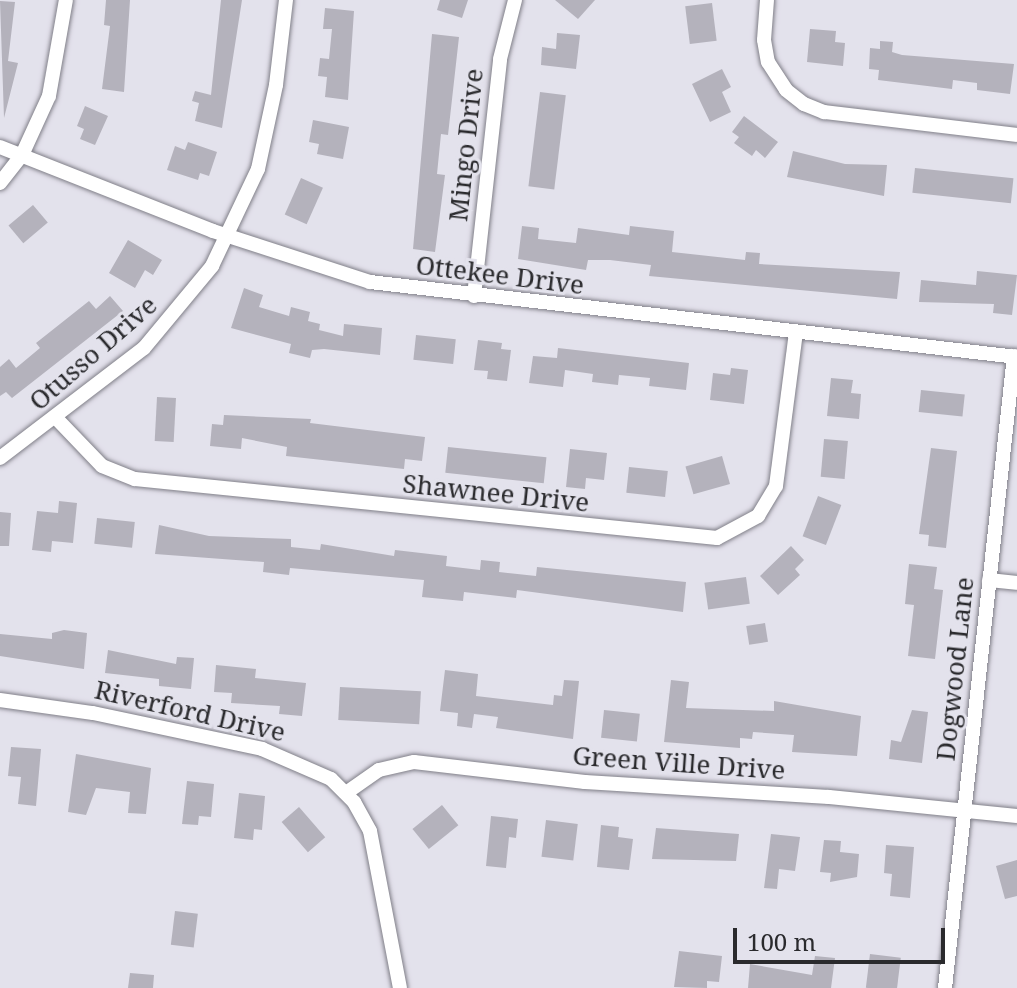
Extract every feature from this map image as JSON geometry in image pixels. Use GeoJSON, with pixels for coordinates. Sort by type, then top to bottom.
{"type":"FeatureCollection","features":[{"type":"Feature","properties":{"kind":"street"},"geometry":{"type":"LineString","coordinates":[[0,183],[22,155],[49,96],[66,0]]}},
{"type":"Feature","properties":{"kind":"street","name":"Otusso Drive"},"geometry":{"type":"LineString","coordinates":[[0,458],[56,418],[167,325],[229,236],[268,127],[286,0]]}},
{"type":"Feature","properties":{"kind":"street","name":"Mingo Drive"},"geometry":{"type":"LineString","coordinates":[[474,296],[500,59],[515,0]]}},
{"type":"Feature","properties":{"kind":"street"},"geometry":{"type":"LineString","coordinates":[[767,0],[764,40],[768,62],[786,90],[804,104],[824,112],[1017,135]]}},
{"type":"Feature","properties":{"kind":"street","name":"Ottekee Drive"},"geometry":{"type":"LineString","coordinates":[[0,147],[229,236],[370,282],[1015,356]]}},
{"type":"Feature","properties":{"kind":"street","name":"Shawnee Drive"},"geometry":{"type":"LineString","coordinates":[[56,418],[102,466],[135,479],[717,538],[758,516],[776,486],[796,332]]}},
{"type":"Feature","properties":{"kind":"street","name":"Dogwood Lane"},"geometry":{"type":"LineString","coordinates":[[945,988],[1015,356]]}},
{"type":"Feature","properties":{"kind":"street"},"geometry":{"type":"LineString","coordinates":[[989,580],[1017,583]]}},
{"type":"Feature","properties":{"kind":"street","name":"Riverford Drive"},"geometry":{"type":"LineString","coordinates":[[0,700],[93,713],[262,749],[313,768],[346,793],[361,811],[377,852],[400,988]]}},
{"type":"Feature","properties":{"kind":"street","name":"Green Ville Drive"},"geometry":{"type":"LineString","coordinates":[[346,793],[379,770],[414,762],[585,782],[1017,816]]}},
{"type":"Feature","properties":{"kind":"building"},"geometry":{"type":"Polygon","coordinates":[[[106,0],[130,0],[124,92],[102,89],[110,26],[104,25],[106,0]]]}},
{"type":"Feature","properties":{"kind":"building"},"geometry":{"type":"Polygon","coordinates":[[[221,0],[242,0],[222,128],[195,121],[199,103],[192,101],[195,91],[211,95],[221,0]]]}},
{"type":"Feature","properties":{"kind":"building"},"geometry":{"type":"Polygon","coordinates":[[[440,0],[468,0],[462,18],[437,10],[440,0]]]}},
{"type":"Feature","properties":{"kind":"building"},"geometry":{"type":"Polygon","coordinates":[[[555,0],[595,0],[578,19],[555,0]]]}},
{"type":"Feature","properties":{"kind":"building"},"geometry":{"type":"Polygon","coordinates":[[[0,1],[15,2],[8,61],[18,63],[4,118],[0,1]]]}},
{"type":"Feature","properties":{"kind":"building"},"geometry":{"type":"Polygon","coordinates":[[[712,3],[717,41],[690,44],[685,6],[712,3]]]}},
{"type":"Feature","properties":{"kind":"building"},"geometry":{"type":"Polygon","coordinates":[[[325,8],[354,11],[348,100],[325,97],[327,77],[318,76],[320,58],[329,59],[332,29],[323,29],[325,8]]]}},
{"type":"Feature","properties":{"kind":"building"},"geometry":{"type":"Polygon","coordinates":[[[810,29],[836,31],[835,42],[845,43],[843,66],[807,62],[810,29]]]}},
{"type":"Feature","properties":{"kind":"building"},"geometry":{"type":"Polygon","coordinates":[[[557,33],[580,35],[576,69],[541,65],[542,47],[556,49],[557,33]]]}},
{"type":"Feature","properties":{"kind":"building"},"geometry":{"type":"Polygon","coordinates":[[[432,34],[459,37],[448,135],[441,134],[437,174],[445,175],[435,252],[413,249],[432,34]]]}},
{"type":"Feature","properties":{"kind":"building"},"geometry":{"type":"Polygon","coordinates":[[[880,41],[893,42],[892,52],[902,55],[1014,64],[1010,94],[977,90],[977,83],[953,80],[952,89],[878,80],[879,70],[869,69],[870,48],[880,49],[880,41]]]}},
{"type":"Feature","properties":{"kind":"building"},"geometry":{"type":"Polygon","coordinates":[[[722,69],[731,87],[722,92],[731,112],[710,122],[692,84],[722,69]]]}},
{"type":"Feature","properties":{"kind":"building"},"geometry":{"type":"Polygon","coordinates":[[[540,92],[566,95],[554,189],[528,186],[540,92]]]}},
{"type":"Feature","properties":{"kind":"building"},"geometry":{"type":"Polygon","coordinates":[[[85,106],[108,116],[95,145],[80,139],[84,129],[77,126],[85,106]]]}},
{"type":"Feature","properties":{"kind":"building"},"geometry":{"type":"Polygon","coordinates":[[[744,116],[778,142],[765,158],[756,150],[752,156],[734,143],[739,137],[732,132],[744,116]]]}},
{"type":"Feature","properties":{"kind":"building"},"geometry":{"type":"Polygon","coordinates":[[[313,120],[349,127],[343,159],[317,154],[319,144],[309,142],[313,120]]]}},
{"type":"Feature","properties":{"kind":"building"},"geometry":{"type":"Polygon","coordinates":[[[188,142],[217,152],[209,176],[200,173],[198,180],[167,170],[175,146],[185,150],[188,142]]]}},
{"type":"Feature","properties":{"kind":"building"},"geometry":{"type":"Polygon","coordinates":[[[793,151],[845,164],[887,165],[884,196],[787,177],[793,151]]]}},
{"type":"Feature","properties":{"kind":"building"},"geometry":{"type":"Polygon","coordinates":[[[915,168],[1013,178],[1011,203],[912,193],[915,168]]]}},
{"type":"Feature","properties":{"kind":"building"},"geometry":{"type":"Polygon","coordinates":[[[301,178],[323,188],[307,224],[285,215],[301,178]]]}},
{"type":"Feature","properties":{"kind":"building"},"geometry":{"type":"Polygon","coordinates":[[[33,205],[48,223],[23,243],[8,226],[33,205]]]}},
{"type":"Feature","properties":{"kind":"building"},"geometry":{"type":"Polygon","coordinates":[[[522,226],[539,228],[538,239],[576,243],[578,228],[629,235],[630,226],[674,231],[672,252],[745,260],[746,252],[760,253],[759,264],[900,272],[897,299],[649,276],[651,265],[610,260],[588,260],[586,270],[518,259],[522,226]]]}},
{"type":"Feature","properties":{"kind":"building"},"geometry":{"type":"Polygon","coordinates":[[[128,240],[162,260],[153,275],[145,270],[135,288],[109,273],[128,240]]]}},
{"type":"Feature","properties":{"kind":"building"},"geometry":{"type":"Polygon","coordinates":[[[977,271],[1017,275],[1012,315],[993,313],[994,304],[919,302],[921,280],[976,285],[977,271]]]}},
{"type":"Feature","properties":{"kind":"building"},"geometry":{"type":"Polygon","coordinates":[[[244,288],[263,295],[259,307],[289,316],[291,307],[310,312],[308,321],[320,324],[319,330],[343,336],[344,324],[382,328],[380,355],[324,349],[312,350],[310,358],[289,353],[291,344],[231,328],[244,288]]]}},
{"type":"Feature","properties":{"kind":"building"},"geometry":{"type":"Polygon","coordinates":[[[110,296],[123,311],[12,398],[6,392],[0,396],[0,367],[9,359],[16,368],[40,348],[36,343],[89,301],[96,309],[110,296]]]}},
{"type":"Feature","properties":{"kind":"building"},"geometry":{"type":"Polygon","coordinates":[[[416,335],[456,339],[453,364],[413,360],[416,335]]]}},
{"type":"Feature","properties":{"kind":"building"},"geometry":{"type":"Polygon","coordinates":[[[478,340],[502,343],[501,349],[511,350],[507,381],[487,379],[488,371],[474,370],[478,340]]]}},
{"type":"Feature","properties":{"kind":"building"},"geometry":{"type":"Polygon","coordinates":[[[558,348],[689,363],[686,390],[649,386],[650,378],[619,375],[618,385],[592,382],[593,374],[565,370],[563,387],[529,383],[533,356],[557,358],[558,348]]]}},
{"type":"Feature","properties":{"kind":"building"},"geometry":{"type":"Polygon","coordinates":[[[731,368],[748,370],[744,404],[710,400],[713,373],[730,375],[731,368]]]}},
{"type":"Feature","properties":{"kind":"building"},"geometry":{"type":"Polygon","coordinates":[[[831,378],[853,380],[851,393],[861,394],[859,419],[827,416],[831,378]]]}},
{"type":"Feature","properties":{"kind":"building"},"geometry":{"type":"Polygon","coordinates":[[[921,390],[965,395],[962,416],[919,412],[921,390]]]}},
{"type":"Feature","properties":{"kind":"building"},"geometry":{"type":"Polygon","coordinates":[[[157,397],[176,398],[174,442],[155,441],[157,397]]]}},
{"type":"Feature","properties":{"kind":"building"},"geometry":{"type":"Polygon","coordinates":[[[224,415],[311,419],[310,423],[425,437],[422,461],[405,459],[404,469],[286,456],[287,447],[242,438],[241,449],[210,446],[212,424],[223,425],[224,415]]]}},
{"type":"Feature","properties":{"kind":"building"},"geometry":{"type":"Polygon","coordinates":[[[824,439],[848,441],[845,479],[821,477],[824,439]]]}},
{"type":"Feature","properties":{"kind":"building"},"geometry":{"type":"Polygon","coordinates":[[[448,447],[546,457],[544,483],[445,473],[448,447]]]}},
{"type":"Feature","properties":{"kind":"building"},"geometry":{"type":"Polygon","coordinates":[[[931,448],[957,451],[946,548],[928,546],[929,535],[919,534],[931,448]]]}},
{"type":"Feature","properties":{"kind":"building"},"geometry":{"type":"Polygon","coordinates":[[[570,449],[607,453],[604,480],[586,478],[585,489],[566,487],[570,449]]]}},
{"type":"Feature","properties":{"kind":"building"},"geometry":{"type":"Polygon","coordinates":[[[722,456],[730,484],[693,494],[685,466],[722,456]]]}},
{"type":"Feature","properties":{"kind":"building"},"geometry":{"type":"Polygon","coordinates":[[[629,467],[668,471],[665,497],[626,493],[629,467]]]}},
{"type":"Feature","properties":{"kind":"building"},"geometry":{"type":"Polygon","coordinates":[[[818,496],[841,505],[826,545],[803,536],[818,496]]]}},
{"type":"Feature","properties":{"kind":"building"},"geometry":{"type":"Polygon","coordinates":[[[59,501],[77,503],[73,543],[52,541],[51,552],[32,550],[37,511],[58,513],[59,501]]]}},
{"type":"Feature","properties":{"kind":"building"},"geometry":{"type":"Polygon","coordinates":[[[0,512],[11,513],[9,546],[0,546],[0,512]]]}},
{"type":"Feature","properties":{"kind":"building"},"geometry":{"type":"Polygon","coordinates":[[[97,518],[135,522],[132,548],[94,544],[97,518]]]}},
{"type":"Feature","properties":{"kind":"building"},"geometry":{"type":"Polygon","coordinates":[[[159,525],[209,536],[291,539],[291,547],[320,550],[321,544],[394,556],[395,550],[447,556],[446,566],[480,570],[481,560],[500,562],[499,572],[536,576],[537,567],[686,582],[683,612],[517,590],[516,598],[464,592],[463,601],[422,597],[424,580],[290,568],[289,575],[263,572],[264,562],[155,554],[159,525]]]}},
{"type":"Feature","properties":{"kind":"building"},"geometry":{"type":"Polygon","coordinates":[[[791,546],[804,560],[795,569],[800,575],[778,595],[760,576],[791,546]]]}},
{"type":"Feature","properties":{"kind":"building"},"geometry":{"type":"Polygon","coordinates":[[[909,564],[937,567],[934,589],[943,590],[935,659],[908,656],[914,605],[905,604],[909,564]]]}},
{"type":"Feature","properties":{"kind":"building"},"geometry":{"type":"Polygon","coordinates":[[[746,577],[750,604],[708,610],[704,583],[746,577]]]}},
{"type":"Feature","properties":{"kind":"building"},"geometry":{"type":"Polygon","coordinates":[[[765,623],[768,642],[749,645],[746,626],[765,623]]]}},
{"type":"Feature","properties":{"kind":"building"},"geometry":{"type":"Polygon","coordinates":[[[64,630],[87,633],[84,669],[0,656],[0,634],[52,639],[52,633],[64,630]]]}},
{"type":"Feature","properties":{"kind":"building"},"geometry":{"type":"Polygon","coordinates":[[[108,650],[176,664],[177,657],[194,658],[191,689],[159,686],[159,679],[105,673],[108,650]]]}},
{"type":"Feature","properties":{"kind":"building"},"geometry":{"type":"Polygon","coordinates":[[[216,665],[256,669],[255,678],[306,683],[302,716],[279,714],[280,706],[231,703],[232,693],[214,692],[216,665]]]}},
{"type":"Feature","properties":{"kind":"building"},"geometry":{"type":"Polygon","coordinates":[[[445,670],[478,674],[476,696],[553,705],[554,695],[562,696],[564,680],[579,681],[573,739],[496,728],[498,717],[474,714],[472,728],[457,726],[458,713],[440,711],[445,670]]]}},
{"type":"Feature","properties":{"kind":"building"},"geometry":{"type":"Polygon","coordinates":[[[671,680],[689,682],[686,708],[774,711],[774,701],[861,716],[857,756],[792,752],[794,735],[753,732],[752,739],[740,738],[740,748],[664,742],[671,680]]]}},
{"type":"Feature","properties":{"kind":"building"},"geometry":{"type":"Polygon","coordinates":[[[340,687],[421,691],[419,724],[338,720],[340,687]]]}},
{"type":"Feature","properties":{"kind":"building"},"geometry":{"type":"Polygon","coordinates":[[[604,710],[640,714],[637,742],[601,738],[604,710]]]}},
{"type":"Feature","properties":{"kind":"building"},"geometry":{"type":"Polygon","coordinates":[[[912,710],[928,712],[922,763],[889,759],[891,740],[901,742],[912,710]]]}},
{"type":"Feature","properties":{"kind":"building"},"geometry":{"type":"Polygon","coordinates":[[[11,747],[41,749],[36,806],[18,804],[21,777],[8,776],[11,747]]]}},
{"type":"Feature","properties":{"kind":"building"},"geometry":{"type":"Polygon","coordinates":[[[76,754],[151,768],[146,814],[128,813],[130,792],[96,788],[86,815],[68,812],[76,754]]]}},
{"type":"Feature","properties":{"kind":"building"},"geometry":{"type":"Polygon","coordinates":[[[187,781],[214,784],[211,817],[199,816],[198,825],[182,824],[187,781]]]}},
{"type":"Feature","properties":{"kind":"building"},"geometry":{"type":"Polygon","coordinates":[[[239,793],[265,796],[262,830],[254,829],[253,840],[234,838],[239,793]]]}},
{"type":"Feature","properties":{"kind":"building"},"geometry":{"type":"Polygon","coordinates":[[[442,805],[458,825],[429,849],[412,829],[442,805]]]}},
{"type":"Feature","properties":{"kind":"building"},"geometry":{"type":"Polygon","coordinates":[[[299,807],[325,837],[308,852],[282,822],[299,807]]]}},
{"type":"Feature","properties":{"kind":"building"},"geometry":{"type":"Polygon","coordinates":[[[491,816],[518,819],[516,838],[509,837],[506,868],[486,866],[491,816]]]}},
{"type":"Feature","properties":{"kind":"building"},"geometry":{"type":"Polygon","coordinates":[[[546,820],[578,824],[573,861],[541,857],[546,820]]]}},
{"type":"Feature","properties":{"kind":"building"},"geometry":{"type":"Polygon","coordinates":[[[601,825],[619,827],[618,837],[633,839],[629,870],[597,867],[601,825]]]}},
{"type":"Feature","properties":{"kind":"building"},"geometry":{"type":"Polygon","coordinates":[[[656,828],[739,834],[736,861],[652,859],[656,828]]]}},
{"type":"Feature","properties":{"kind":"building"},"geometry":{"type":"Polygon","coordinates":[[[771,834],[800,837],[795,871],[779,869],[777,889],[764,888],[771,834]]]}},
{"type":"Feature","properties":{"kind":"building"},"geometry":{"type":"Polygon","coordinates":[[[824,840],[841,841],[840,852],[859,854],[857,877],[830,882],[831,873],[820,872],[824,840]]]}},
{"type":"Feature","properties":{"kind":"building"},"geometry":{"type":"Polygon","coordinates":[[[886,845],[914,847],[910,898],[890,896],[892,874],[884,873],[886,845]]]}},
{"type":"Feature","properties":{"kind":"building"},"geometry":{"type":"Polygon","coordinates":[[[1017,860],[1017,896],[1005,899],[996,866],[1017,860]]]}},
{"type":"Feature","properties":{"kind":"building"},"geometry":{"type":"Polygon","coordinates":[[[175,911],[198,914],[194,948],[171,945],[175,911]]]}},
{"type":"Feature","properties":{"kind":"building"},"geometry":{"type":"Polygon","coordinates":[[[679,951],[722,956],[719,982],[707,981],[707,988],[674,987],[679,951]]]}},
{"type":"Feature","properties":{"kind":"building"},"geometry":{"type":"Polygon","coordinates":[[[870,954],[901,958],[897,988],[866,988],[870,954]]]}},
{"type":"Feature","properties":{"kind":"building"},"geometry":{"type":"Polygon","coordinates":[[[815,956],[835,958],[831,988],[748,988],[750,964],[812,975],[815,956]]]}},
{"type":"Feature","properties":{"kind":"building"},"geometry":{"type":"Polygon","coordinates":[[[130,973],[154,975],[153,988],[128,988],[130,973]]]}}]}
